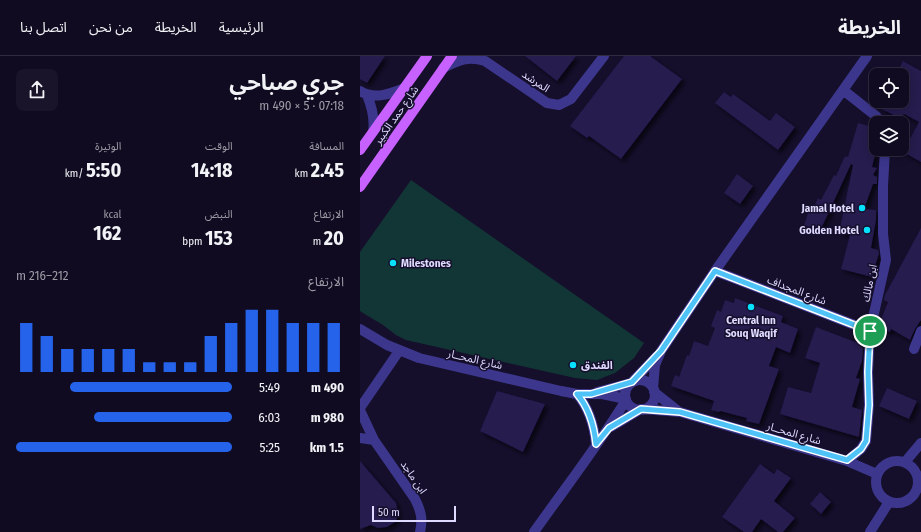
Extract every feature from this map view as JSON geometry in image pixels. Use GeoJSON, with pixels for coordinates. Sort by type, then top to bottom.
{"type":"FeatureCollection","features":[{"type":"Feature","properties":{"kind":"main road","name":"شارع حمد الكبير"},"geometry":{"type":"LineString","coordinates":[[360,150],[427,56]]}},
{"type":"Feature","properties":{"kind":"main road","name":"شارع حمد الكبير"},"geometry":{"type":"LineString","coordinates":[[360,187],[452,56]]}},
{"type":"Feature","properties":{"kind":"street","name":"المرشد"},"geometry":{"type":"LineString","coordinates":[[443,68],[467,59],[484,59],[548,103],[559,105],[571,100],[604,56]]}},
{"type":"Feature","properties":{"kind":"street"},"geometry":{"type":"LineString","coordinates":[[534,532],[609,428],[626,400],[626,390],[631,382],[661,351],[715,271],[867,56]]}},
{"type":"Feature","properties":{"kind":"street"},"geometry":{"type":"LineString","coordinates":[[363,93],[380,96],[405,88]]}},
{"type":"Feature","properties":{"kind":"street"},"geometry":{"type":"LineString","coordinates":[[843,90],[875,116]]}},
{"type":"Feature","properties":{"kind":"street"},"geometry":{"type":"LineString","coordinates":[[363,93],[373,114],[374,132]]}},
{"type":"Feature","properties":{"kind":"street","name":"ابن مالك"},"geometry":{"type":"LineString","coordinates":[[847,460],[861,449],[866,441],[869,405],[868,372],[870,331],[886,260],[883,234],[885,156]]}},
{"type":"Feature","properties":{"kind":"street","name":"شارع المجداف"},"geometry":{"type":"LineString","coordinates":[[715,271],[870,331]]}},
{"type":"Feature","properties":{"kind":"street","name":"شارع المحــار"},"geometry":{"type":"LineString","coordinates":[[360,329],[399,351],[427,360],[561,391],[577,394],[602,394],[626,400]]}},
{"type":"Feature","properties":{"kind":"street"},"geometry":{"type":"LineString","coordinates":[[914,349],[921,331]]}},
{"type":"Feature","properties":{"kind":"street"},"geometry":{"type":"LineString","coordinates":[[360,409],[399,351]]}},
{"type":"Feature","properties":{"kind":"street"},"geometry":{"type":"LineString","coordinates":[[609,428],[652,402],[654,395],[655,365],[661,351]]}},
{"type":"Feature","properties":{"kind":"street"},"geometry":{"type":"LineString","coordinates":[[631,382],[640,380],[648,382],[653,390]]}},
{"type":"Feature","properties":{"kind":"street","name":"شارع المحــار"},"geometry":{"type":"LineString","coordinates":[[591,394],[631,382]]}},
{"type":"Feature","properties":{"kind":"street","name":"شارع المحــار"},"geometry":{"type":"LineString","coordinates":[[653,390],[680,412]]}},
{"type":"Feature","properties":{"kind":"street"},"geometry":{"type":"LineString","coordinates":[[577,394],[587,408],[591,418],[594,426],[596,444]]}},
{"type":"Feature","properties":{"kind":"street"},"geometry":{"type":"LineString","coordinates":[[626,400],[630,406],[642,409]]}},
{"type":"Feature","properties":{"kind":"street","name":"ابن ماجد"},"geometry":{"type":"LineString","coordinates":[[360,409],[374,440],[420,508],[422,516],[420,532]]}},
{"type":"Feature","properties":{"kind":"street","name":"شارع المحــار"},"geometry":{"type":"LineString","coordinates":[[642,409],[680,412],[847,460],[878,474]]}},
{"type":"Feature","properties":{"kind":"street"},"geometry":{"type":"LineString","coordinates":[[360,438],[374,440]]}},
{"type":"Feature","properties":{"kind":"street"},"geometry":{"type":"LineString","coordinates":[[905,462],[921,443]]}},
{"type":"Feature","properties":{"kind":"street"},"geometry":{"type":"LineString","coordinates":[[889,462],[905,462],[912,467],[917,474],[919,490],[906,502],[898,504],[889,502],[882,497],[878,490],[876,482],[878,474],[882,467],[889,462]]}},
{"type":"Feature","properties":{"kind":"street"},"geometry":{"type":"LineString","coordinates":[[870,532],[889,502]]}},
{"type":"Feature","properties":{"kind":"green space"},"geometry":{"type":"Polygon","coordinates":[[[411,180],[644,343],[634,358],[615,373],[597,380],[575,378],[406,340],[360,311],[360,252],[411,180]]]}},
{"type":"Feature","properties":{"kind":"building"},"geometry":{"type":"Polygon","coordinates":[[[360,56],[385,56],[367,83],[360,79],[360,56]]]}},
{"type":"Feature","properties":{"kind":"building"},"geometry":{"type":"Polygon","coordinates":[[[525,56],[576,56],[557,81],[525,56]]]}},
{"type":"Feature","properties":{"kind":"building"},"geometry":{"type":"Polygon","coordinates":[[[624,56],[650,56],[682,79],[621,159],[589,136],[587,138],[570,126],[624,56]]]}},
{"type":"Feature","properties":{"kind":"building"},"geometry":{"type":"Polygon","coordinates":[[[903,61],[921,71],[921,162],[909,155],[909,141],[919,122],[904,114],[903,116],[895,116],[882,109],[909,108],[909,68],[900,68],[903,61]]]}},
{"type":"Feature","properties":{"kind":"building"},"geometry":{"type":"Polygon","coordinates":[[[724,92],[731,97],[733,94],[770,121],[776,113],[795,127],[778,150],[715,103],[724,92]]]}},
{"type":"Feature","properties":{"kind":"building"},"geometry":{"type":"Polygon","coordinates":[[[858,123],[869,126],[869,156],[875,156],[872,167],[877,168],[873,175],[877,177],[877,184],[873,184],[864,209],[876,210],[876,220],[871,248],[878,250],[879,253],[872,277],[841,269],[850,235],[839,233],[853,165],[851,164],[820,231],[804,225],[810,208],[813,209],[818,198],[821,200],[834,175],[836,176],[845,156],[848,157],[858,123]]]}},
{"type":"Feature","properties":{"kind":"building"},"geometry":{"type":"Polygon","coordinates":[[[737,174],[753,186],[740,204],[724,193],[737,174]]]}},
{"type":"Feature","properties":{"kind":"building"},"geometry":{"type":"Polygon","coordinates":[[[921,228],[921,320],[910,340],[891,329],[890,332],[878,327],[888,302],[884,300],[885,295],[921,228]]]}},
{"type":"Feature","properties":{"kind":"building"},"geometry":{"type":"Polygon","coordinates":[[[735,298],[783,316],[781,322],[798,329],[790,353],[776,347],[769,366],[779,369],[759,424],[746,421],[747,418],[711,410],[714,401],[671,386],[675,375],[679,377],[694,341],[708,346],[715,328],[711,326],[717,310],[721,312],[725,300],[734,303],[735,298]]]}},
{"type":"Feature","properties":{"kind":"building"},"geometry":{"type":"Polygon","coordinates":[[[816,327],[858,343],[863,349],[862,361],[856,378],[860,379],[852,407],[862,410],[859,437],[780,414],[788,387],[811,393],[820,363],[805,358],[816,327]]]}},
{"type":"Feature","properties":{"kind":"building"},"geometry":{"type":"Polygon","coordinates":[[[887,388],[917,401],[909,419],[879,406],[887,388]]]}},
{"type":"Feature","properties":{"kind":"building"},"geometry":{"type":"Polygon","coordinates":[[[497,391],[545,404],[523,452],[480,431],[497,391]]]}},
{"type":"Feature","properties":{"kind":"building"},"geometry":{"type":"Polygon","coordinates":[[[360,461],[396,503],[398,513],[397,518],[395,522],[387,527],[378,528],[371,525],[360,529],[360,461]]]}},
{"type":"Feature","properties":{"kind":"building"},"geometry":{"type":"Polygon","coordinates":[[[760,464],[774,474],[777,469],[791,478],[774,501],[795,518],[783,532],[778,532],[761,519],[752,532],[744,532],[722,517],[760,464]]]}},
{"type":"Feature","properties":{"kind":"building"},"geometry":{"type":"Polygon","coordinates":[[[820,492],[831,502],[821,514],[810,504],[820,492]]]}},
{"type":"Feature","properties":{"kind":"place","name":"Jamal Hotel"},"geometry":{"type":"Point","coordinates":[862,208]}},
{"type":"Feature","properties":{"kind":"place","name":"Golden Hotel"},"geometry":{"type":"Point","coordinates":[867,230]}},
{"type":"Feature","properties":{"kind":"place","name":"Milestones"},"geometry":{"type":"Point","coordinates":[393,263]}},
{"type":"Feature","properties":{"kind":"place","name":"Central Inn Souq Waqif"},"geometry":{"type":"Point","coordinates":[751,307]}},
{"type":"Feature","properties":{"kind":"place","name":"الفندق"},"geometry":{"type":"Point","coordinates":[573,365]}},
{"type":"Feature","properties":{"kind":"route"},"geometry":{"type":"LineString","coordinates":[[715,271],[870,331],[868,430],[866,441],[861,449],[847,460],[680,412],[653,409],[641,409],[630,415],[609,428],[596,444],[594,426],[591,418],[587,408],[577,394],[591,394],[601,390],[631,383],[661,351],[715,271]]}}]}
